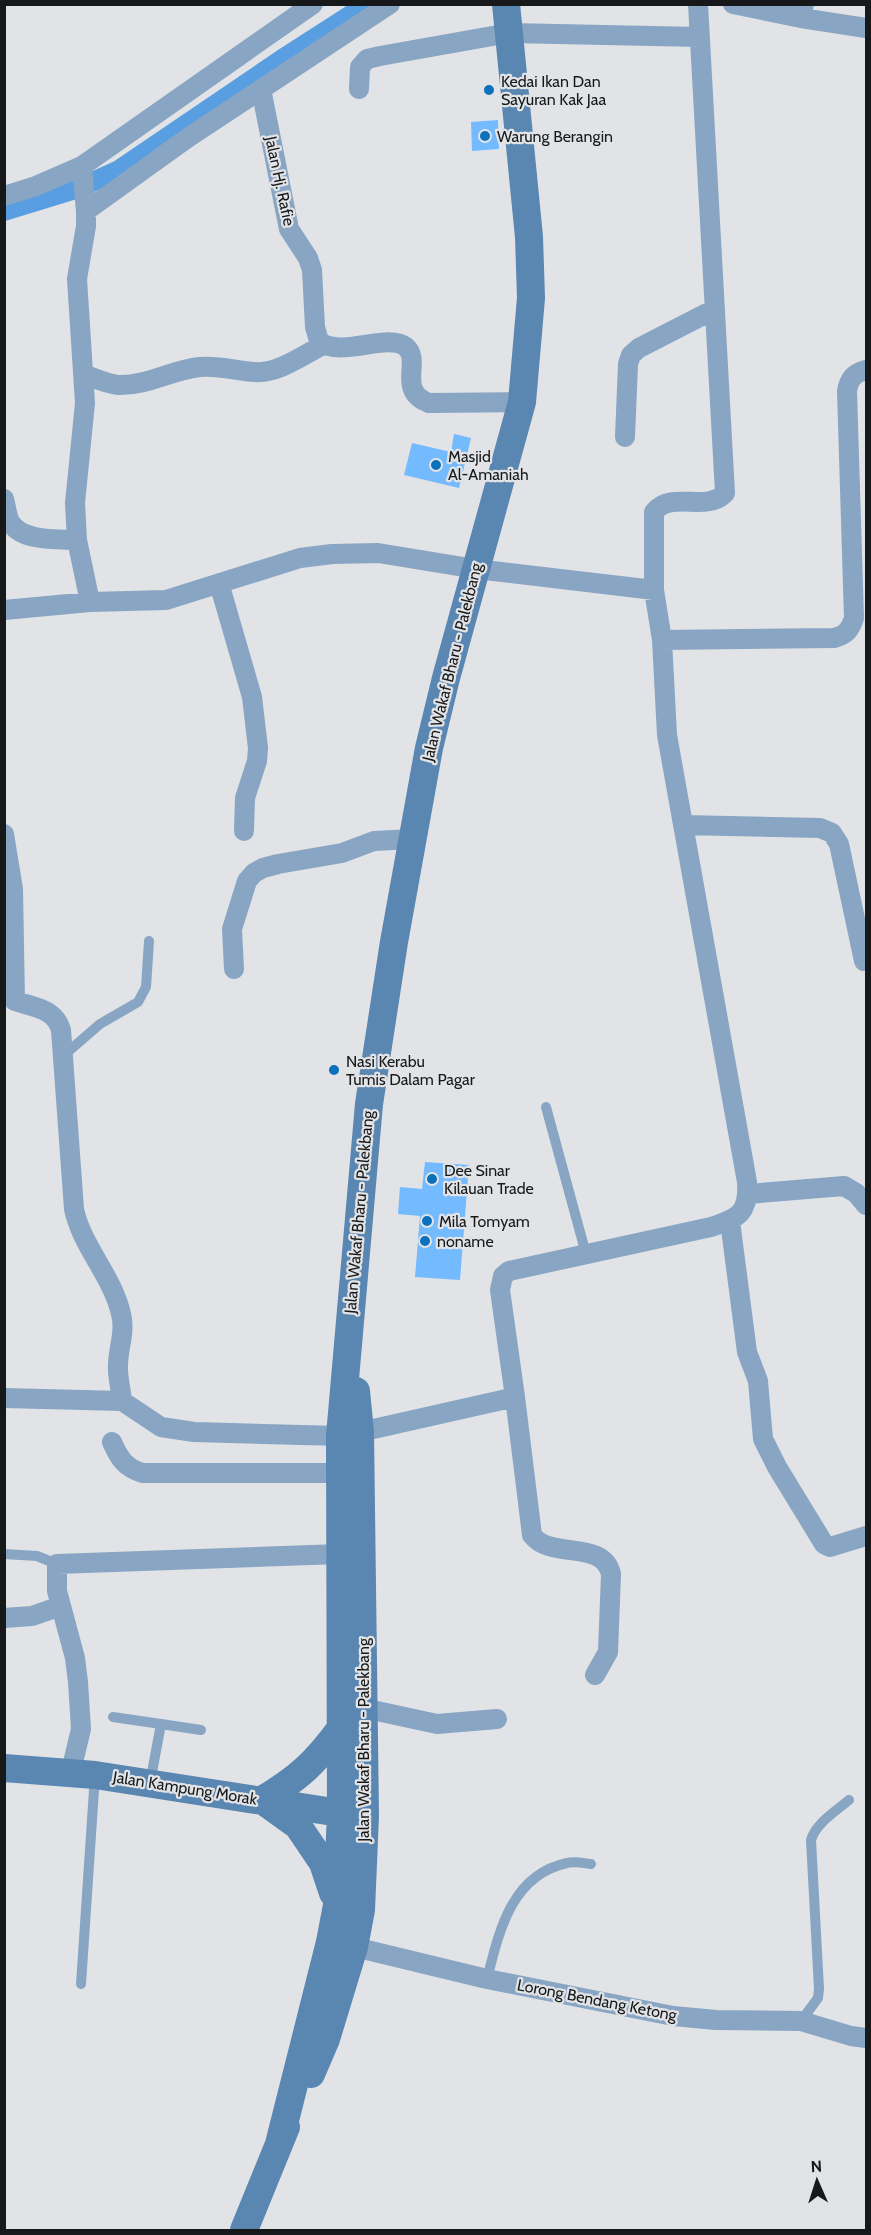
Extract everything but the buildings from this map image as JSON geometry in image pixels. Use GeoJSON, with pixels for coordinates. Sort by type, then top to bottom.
{"type":"FeatureCollection","features":[{"type":"Feature","properties":{"kind":"main road","name":"Jalan Wakaf Bharu - Palekbang"},"geometry":{"type":"LineString","coordinates":[[342,1944],[337,1905],[353,1815],[363,1708],[350,1434],[348,1322],[369,1104],[394,942],[429,748],[522,402],[531,298],[530,237],[506,4]]}},
{"type":"Feature","properties":{"kind":"main road","name":"Jalan Wakaf Bharu - Palekbang"},"geometry":{"type":"LineString","coordinates":[[244,2230],[279,2144],[342,1944],[361,1910],[353,1815],[341,1728],[339,1473],[350,1434]]}},
{"type":"Feature","properties":{"kind":"main road"},"geometry":{"type":"LineString","coordinates":[[337,1905],[323,1863],[298,1826],[262,1800],[292,1782],[319,1757],[341,1728]]}},
{"type":"Feature","properties":{"kind":"main road","name":"Jalan Kampung Morak"},"geometry":{"type":"LineString","coordinates":[[4,1768],[83,1773],[353,1815]]}},
{"type":"Feature","properties":{"kind":"street"},"geometry":{"type":"LineString","coordinates":[[4,196],[83,171],[313,4]]}},
{"type":"Feature","properties":{"kind":"street"},"geometry":{"type":"LineString","coordinates":[[86,211],[189,137],[390,4]]}},
{"type":"Feature","properties":{"kind":"street"},"geometry":{"type":"LineString","coordinates":[[595,1675],[608,1652],[611,1574],[609,1566],[599,1556],[542,1544],[532,1535],[500,1290],[503,1276],[515,1269],[730,1221],[742,1212],[748,1194],[667,735],[662,640],[654,590],[654,512],[659,506],[667,503],[719,500],[724,493],[698,4]]}},
{"type":"Feature","properties":{"kind":"street"},"geometry":{"type":"LineString","coordinates":[[733,4],[803,11],[867,27]]}},
{"type":"Feature","properties":{"kind":"street"},"geometry":{"type":"LineString","coordinates":[[359,89],[360,67],[367,59],[509,33],[700,37]]}},
{"type":"Feature","properties":{"kind":"street","name":"Jalan Hj. Rafie"},"geometry":{"type":"LineString","coordinates":[[261,89],[289,229],[308,258],[312,270],[316,338],[323,345]]}},
{"type":"Feature","properties":{"kind":"street"},"geometry":{"type":"LineString","coordinates":[[83,171],[86,226],[77,279],[85,403],[75,503],[77,540],[90,602]]}},
{"type":"Feature","properties":{"kind":"street"},"geometry":{"type":"LineString","coordinates":[[625,437],[628,364],[631,355],[639,348],[715,309]]}},
{"type":"Feature","properties":{"kind":"street"},"geometry":{"type":"LineString","coordinates":[[83,374],[117,385],[142,383],[199,367],[215,366],[256,373],[289,363],[323,345],[332,348],[392,343],[403,346],[410,354],[414,393],[420,400],[429,403],[522,402]]}},
{"type":"Feature","properties":{"kind":"street"},"geometry":{"type":"LineString","coordinates":[[662,640],[834,638],[844,635],[851,628],[854,618],[847,391],[849,381],[854,374],[867,370]]}},
{"type":"Feature","properties":{"kind":"street"},"geometry":{"type":"LineString","coordinates":[[4,499],[10,523],[21,531],[40,537],[77,540]]}},
{"type":"Feature","properties":{"kind":"street"},"geometry":{"type":"LineString","coordinates":[[4,610],[90,602],[166,600],[300,558],[332,554],[378,553],[476,569],[654,590]]}},
{"type":"Feature","properties":{"kind":"street"},"geometry":{"type":"LineString","coordinates":[[219,583],[253,701],[258,748],[257,761],[244,802],[244,831]]}},
{"type":"Feature","properties":{"kind":"street"},"geometry":{"type":"LineString","coordinates":[[683,825],[820,828],[832,833],[838,844],[864,961]]}},
{"type":"Feature","properties":{"kind":"street"},"geometry":{"type":"LineString","coordinates":[[4,834],[13,889],[10,1002],[41,1009],[55,1017],[61,1030],[74,1209],[82,1236],[112,1285],[122,1315],[123,1330],[117,1368],[122,1401]]}},
{"type":"Feature","properties":{"kind":"street"},"geometry":{"type":"LineString","coordinates":[[234,969],[232,929],[240,910],[247,881],[254,873],[278,864],[342,853],[374,841],[414,839]]}},
{"type":"Feature","properties":{"kind":"street"},"geometry":{"type":"LineString","coordinates":[[748,1194],[844,1186],[856,1192],[867,1205]]}},
{"type":"Feature","properties":{"kind":"street"},"geometry":{"type":"LineString","coordinates":[[730,1221],[747,1352],[758,1381],[763,1439],[777,1467],[825,1544],[830,1546],[867,1536]]}},
{"type":"Feature","properties":{"kind":"street"},"geometry":{"type":"LineString","coordinates":[[4,1398],[122,1401],[161,1427],[194,1432],[350,1434],[515,1397]]}},
{"type":"Feature","properties":{"kind":"street"},"geometry":{"type":"LineString","coordinates":[[112,1442],[120,1459],[132,1470],[143,1473],[339,1473]]}},
{"type":"Feature","properties":{"kind":"street"},"geometry":{"type":"LineString","coordinates":[[83,1773],[75,1658],[57,1591],[57,1564],[340,1554]]}},
{"type":"Feature","properties":{"kind":"street"},"geometry":{"type":"LineString","coordinates":[[4,1618],[32,1616],[61,1606]]}},
{"type":"Feature","properties":{"kind":"street"},"geometry":{"type":"LineString","coordinates":[[363,1708],[437,1724],[497,1719]]}},
{"type":"Feature","properties":{"kind":"street","name":"Lorong Bendang Ketong"},"geometry":{"type":"LineString","coordinates":[[342,1944],[487,1979],[673,2016],[716,2020],[801,2021],[851,2036],[867,2038]]}},
{"type":"Feature","properties":{"kind":"lane"},"geometry":{"type":"LineString","coordinates":[[63,1056],[100,1024],[138,1002],[146,987],[149,941]]}},
{"type":"Feature","properties":{"kind":"lane"},"geometry":{"type":"LineString","coordinates":[[546,1107],[586,1254]]}},
{"type":"Feature","properties":{"kind":"lane"},"geometry":{"type":"LineString","coordinates":[[4,1554],[37,1556],[57,1564]]}},
{"type":"Feature","properties":{"kind":"lane"},"geometry":{"type":"LineString","coordinates":[[113,1717],[201,1730]]}},
{"type":"Feature","properties":{"kind":"lane"},"geometry":{"type":"LineString","coordinates":[[150,1783],[161,1724]]}},
{"type":"Feature","properties":{"kind":"lane"},"geometry":{"type":"LineString","coordinates":[[81,1984],[83,1773]]}},
{"type":"Feature","properties":{"kind":"lane"},"geometry":{"type":"LineString","coordinates":[[801,2021],[818,1998],[819,1989],[811,1840],[826,1819],[849,1800]]}},
{"type":"Feature","properties":{"kind":"lane"},"geometry":{"type":"LineString","coordinates":[[487,1979],[498,1934],[509,1908],[527,1885],[545,1871],[569,1862],[591,1864]]}},
{"type":"Feature","properties":{"kind":"waterway"},"geometry":{"type":"LineString","coordinates":[[4,211],[79,188],[119,170],[368,4]]}},
{"type":"Feature","properties":{"kind":"place","name":"Kedai Ikan Dan Sayuran Kak Jaa"},"geometry":{"type":"Point","coordinates":[489,90]}},
{"type":"Feature","properties":{"kind":"place","name":"Warung Berangin"},"geometry":{"type":"Point","coordinates":[485,136]}},
{"type":"Feature","properties":{"kind":"place","name":"Masjid Al-Amaniah"},"geometry":{"type":"Point","coordinates":[436,465]}},
{"type":"Feature","properties":{"kind":"place","name":"Nasi Kerabu Tumis Dalam Pagar"},"geometry":{"type":"Point","coordinates":[334,1070]}},
{"type":"Feature","properties":{"kind":"place","name":"Dee Sinar Kilauan Trade"},"geometry":{"type":"Point","coordinates":[432,1179]}},
{"type":"Feature","properties":{"kind":"place","name":"Mila Tomyam"},"geometry":{"type":"Point","coordinates":[427,1221]}},
{"type":"Feature","properties":{"kind":"place","name":"noname"},"geometry":{"type":"Point","coordinates":[425,1241]}}]}
